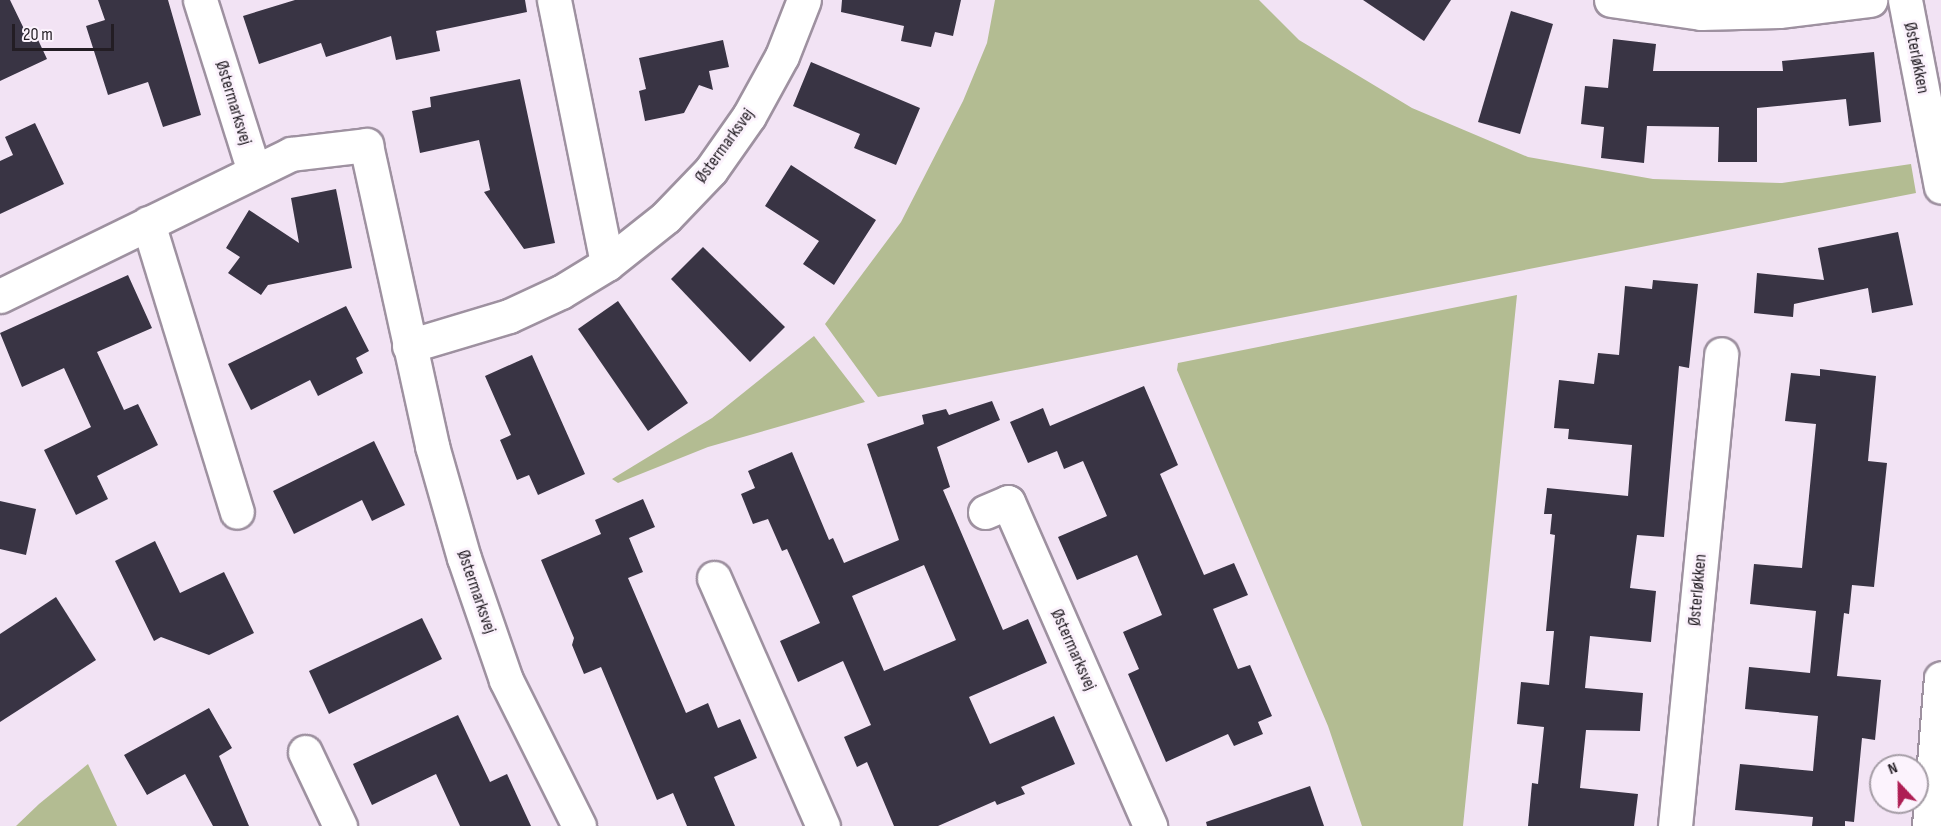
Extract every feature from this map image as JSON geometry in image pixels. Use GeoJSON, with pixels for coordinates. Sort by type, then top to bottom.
{"type":"FeatureCollection","features":[{"type":"Feature","properties":{"kind":"street","name":"Østermarksvej"},"geometry":{"type":"LineString","coordinates":[[200,0],[254,171]]}},
{"type":"Feature","properties":{"kind":"street"},"geometry":{"type":"LineString","coordinates":[[554,0],[607,264]]}},
{"type":"Feature","properties":{"kind":"street","name":"Østermarksvej"},"geometry":{"type":"LineString","coordinates":[[409,346],[509,316],[561,292],[607,264],[666,217],[711,170],[755,106],[782,56],[804,0]]}},
{"type":"Feature","properties":{"kind":"street"},"geometry":{"type":"LineString","coordinates":[[1611,0],[1779,11],[1870,0]]}},
{"type":"Feature","properties":{"kind":"street","name":"Østerløkken"},"geometry":{"type":"LineString","coordinates":[[1905,0],[1941,187]]}},
{"type":"Feature","properties":{"kind":"street","name":"Østermarksvej"},"geometry":{"type":"LineString","coordinates":[[0,296],[291,154],[366,145],[432,446],[464,558],[506,680],[579,826]]}},
{"type":"Feature","properties":{"kind":"street"},"geometry":{"type":"LineString","coordinates":[[148,223],[237,512]]}},
{"type":"Feature","properties":{"kind":"street","name":"Østerløkken"},"geometry":{"type":"LineString","coordinates":[[1675,826],[1721,354]]}},
{"type":"Feature","properties":{"kind":"street","name":"Østermarksvej"},"geometry":{"type":"LineString","coordinates":[[985,512],[1008,502],[1141,824]]}},
{"type":"Feature","properties":{"kind":"street"},"geometry":{"type":"LineString","coordinates":[[714,578],[823,826]]}},
{"type":"Feature","properties":{"kind":"street"},"geometry":{"type":"LineString","coordinates":[[1929,826],[1941,678]]}},
{"type":"Feature","properties":{"kind":"street"},"geometry":{"type":"LineString","coordinates":[[305,752],[340,826]]}},
{"type":"Feature","properties":{"kind":"green space"},"geometry":{"type":"Polygon","coordinates":[[[995,0],[1259,0],[1299,40],[1412,108],[1528,157],[1653,179],[1782,183],[1911,164],[1916,193],[878,397],[825,324],[901,222],[963,101],[987,43],[995,0]]]}},
{"type":"Feature","properties":{"kind":"green space"},"geometry":{"type":"Polygon","coordinates":[[[1517,295],[1463,826],[1362,826],[1328,726],[1177,370],[1178,363],[1517,295]]]}},
{"type":"Feature","properties":{"kind":"green space"},"geometry":{"type":"Polygon","coordinates":[[[814,336],[865,402],[708,447],[618,483],[612,479],[712,418],[814,336]]]}},
{"type":"Feature","properties":{"kind":"green space"},"geometry":{"type":"Polygon","coordinates":[[[88,764],[117,826],[16,826],[39,804],[88,764]]]}},
{"type":"Feature","properties":{"kind":"building"},"geometry":{"type":"Polygon","coordinates":[[[0,0],[10,0],[26,33],[33,29],[47,59],[0,81],[0,0]]]}},
{"type":"Feature","properties":{"kind":"building"},"geometry":{"type":"Polygon","coordinates":[[[98,0],[168,0],[201,115],[163,127],[148,82],[108,95],[86,26],[105,20],[98,0]]]}},
{"type":"Feature","properties":{"kind":"building"},"geometry":{"type":"Polygon","coordinates":[[[295,0],[525,0],[527,12],[436,31],[440,51],[396,60],[391,36],[326,57],[321,43],[259,64],[243,16],[295,0]]]}},
{"type":"Feature","properties":{"kind":"building"},"geometry":{"type":"Polygon","coordinates":[[[842,0],[961,0],[953,36],[935,32],[931,47],[901,41],[904,26],[841,12],[842,0]]]}},
{"type":"Feature","properties":{"kind":"building"},"geometry":{"type":"Polygon","coordinates":[[[1363,0],[1451,0],[1424,41],[1363,0]]]}},
{"type":"Feature","properties":{"kind":"building"},"geometry":{"type":"Polygon","coordinates":[[[1511,11],[1553,24],[1520,134],[1478,122],[1511,11]]]}},
{"type":"Feature","properties":{"kind":"building"},"geometry":{"type":"Polygon","coordinates":[[[1613,39],[1656,44],[1653,71],[1783,71],[1782,61],[1874,52],[1881,122],[1849,126],[1846,99],[1757,108],[1757,162],[1718,162],[1719,127],[1647,126],[1644,163],[1601,158],[1604,127],[1581,124],[1585,86],[1608,88],[1613,39]]]}},
{"type":"Feature","properties":{"kind":"building"},"geometry":{"type":"Polygon","coordinates":[[[723,40],[729,67],[709,71],[713,90],[699,85],[684,113],[645,121],[639,91],[646,89],[639,58],[723,40]]]}},
{"type":"Feature","properties":{"kind":"building"},"geometry":{"type":"Polygon","coordinates":[[[811,62],[920,108],[896,165],[854,148],[860,134],[793,106],[811,62]]]}},
{"type":"Feature","properties":{"kind":"building"},"geometry":{"type":"Polygon","coordinates":[[[520,79],[555,243],[524,249],[484,192],[490,190],[479,140],[420,153],[412,111],[431,107],[430,97],[520,79]]]}},
{"type":"Feature","properties":{"kind":"building"},"geometry":{"type":"Polygon","coordinates":[[[35,123],[64,184],[0,214],[0,161],[13,155],[5,137],[35,123]]]}},
{"type":"Feature","properties":{"kind":"building"},"geometry":{"type":"Polygon","coordinates":[[[791,165],[876,220],[834,285],[803,264],[819,241],[765,206],[791,165]]]}},
{"type":"Feature","properties":{"kind":"building"},"geometry":{"type":"Polygon","coordinates":[[[336,189],[352,268],[268,285],[261,295],[228,273],[240,257],[226,248],[249,210],[299,243],[291,198],[336,189]]]}},
{"type":"Feature","properties":{"kind":"building"},"geometry":{"type":"Polygon","coordinates":[[[1898,232],[1913,305],[1872,313],[1868,288],[1794,304],[1793,317],[1754,313],[1757,273],[1824,280],[1818,248],[1898,232]]]}},
{"type":"Feature","properties":{"kind":"building"},"geometry":{"type":"Polygon","coordinates":[[[703,247],[785,327],[750,362],[671,279],[703,247]]]}},
{"type":"Feature","properties":{"kind":"building"},"geometry":{"type":"Polygon","coordinates":[[[128,275],[152,328],[97,352],[124,410],[138,404],[158,445],[97,476],[108,499],[76,515],[44,450],[91,427],[64,368],[22,387],[0,333],[128,275]]]}},
{"type":"Feature","properties":{"kind":"building"},"geometry":{"type":"Polygon","coordinates":[[[1653,280],[1698,284],[1689,368],[1679,366],[1664,537],[1637,535],[1630,588],[1656,591],[1651,642],[1590,636],[1585,688],[1643,693],[1640,731],[1586,730],[1580,788],[1638,794],[1634,826],[1528,826],[1532,783],[1538,784],[1544,727],[1517,724],[1521,682],[1549,685],[1554,631],[1546,631],[1555,535],[1550,534],[1552,514],[1544,514],[1547,488],[1628,496],[1632,445],[1568,439],[1569,429],[1554,428],[1559,380],[1594,384],[1598,353],[1619,355],[1625,286],[1652,289],[1653,280]]]}},
{"type":"Feature","properties":{"kind":"building"},"geometry":{"type":"Polygon","coordinates":[[[618,301],[688,403],[648,431],[578,329],[618,301]]]}},
{"type":"Feature","properties":{"kind":"building"},"geometry":{"type":"Polygon","coordinates":[[[346,306],[369,351],[356,358],[363,373],[318,396],[310,380],[251,410],[228,364],[346,306]]]}},
{"type":"Feature","properties":{"kind":"building"},"geometry":{"type":"Polygon","coordinates":[[[532,355],[585,474],[538,495],[529,475],[517,480],[500,440],[511,435],[485,376],[532,355]]]}},
{"type":"Feature","properties":{"kind":"building"},"geometry":{"type":"Polygon","coordinates":[[[1820,369],[1876,376],[1868,461],[1887,463],[1874,587],[1852,585],[1849,614],[1844,613],[1837,676],[1881,680],[1875,740],[1862,738],[1854,822],[1845,821],[1845,826],[1812,826],[1813,817],[1735,810],[1740,764],[1813,771],[1818,716],[1745,709],[1749,667],[1810,673],[1816,611],[1750,604],[1754,564],[1802,568],[1816,424],[1785,421],[1791,373],[1820,376],[1820,369]]]}},
{"type":"Feature","properties":{"kind":"building"},"geometry":{"type":"Polygon","coordinates":[[[1144,386],[1178,465],[1160,474],[1204,575],[1234,563],[1248,595],[1213,609],[1238,669],[1250,665],[1272,716],[1258,722],[1263,734],[1234,746],[1228,734],[1166,762],[1128,674],[1139,669],[1123,632],[1162,615],[1137,555],[1077,580],[1058,537],[1107,516],[1083,461],[1064,469],[1057,451],[1028,463],[1010,422],[1043,408],[1050,426],[1144,386]]]}},
{"type":"Feature","properties":{"kind":"building"},"geometry":{"type":"Polygon","coordinates":[[[992,401],[1000,420],[937,447],[950,487],[943,490],[1003,630],[1028,619],[1047,663],[969,697],[990,744],[1054,716],[1075,764],[1021,787],[1025,794],[997,805],[995,801],[938,826],[894,826],[867,762],[857,767],[844,737],[871,725],[843,661],[798,682],[780,641],[820,623],[787,549],[782,551],[768,519],[753,524],[741,494],[755,488],[748,471],[792,452],[829,540],[833,538],[844,563],[899,540],[867,444],[924,424],[922,415],[946,409],[949,415],[992,401]],[[924,565],[852,596],[884,671],[956,640],[924,565]]]}},
{"type":"Feature","properties":{"kind":"building"},"geometry":{"type":"Polygon","coordinates":[[[374,441],[405,505],[372,521],[362,500],[294,534],[273,491],[374,441]]]}},
{"type":"Feature","properties":{"kind":"building"},"geometry":{"type":"Polygon","coordinates":[[[643,499],[655,527],[629,538],[643,572],[628,578],[686,713],[708,703],[718,728],[740,719],[757,758],[714,777],[735,826],[687,826],[673,793],[657,800],[601,667],[584,674],[572,645],[574,638],[541,560],[601,534],[595,520],[643,499]]]}},
{"type":"Feature","properties":{"kind":"building"},"geometry":{"type":"Polygon","coordinates":[[[0,501],[36,509],[26,555],[0,549],[0,501]]]}},
{"type":"Feature","properties":{"kind":"building"},"geometry":{"type":"Polygon","coordinates":[[[155,541],[180,593],[224,572],[254,633],[209,655],[161,637],[154,641],[115,561],[155,541]]]}},
{"type":"Feature","properties":{"kind":"building"},"geometry":{"type":"Polygon","coordinates":[[[56,597],[96,660],[0,722],[0,634],[56,597]]]}},
{"type":"Feature","properties":{"kind":"building"},"geometry":{"type":"Polygon","coordinates":[[[422,618],[442,659],[329,714],[309,671],[422,618]]]}},
{"type":"Feature","properties":{"kind":"building"},"geometry":{"type":"Polygon","coordinates":[[[209,708],[232,748],[219,756],[249,826],[213,826],[185,774],[147,795],[124,755],[209,708]]]}},
{"type":"Feature","properties":{"kind":"building"},"geometry":{"type":"Polygon","coordinates":[[[458,715],[490,782],[507,774],[531,826],[460,826],[436,774],[372,805],[353,764],[458,715]]]}},
{"type":"Feature","properties":{"kind":"building"},"geometry":{"type":"Polygon","coordinates":[[[1310,786],[1324,826],[1207,826],[1206,822],[1310,786]]]}}]}
